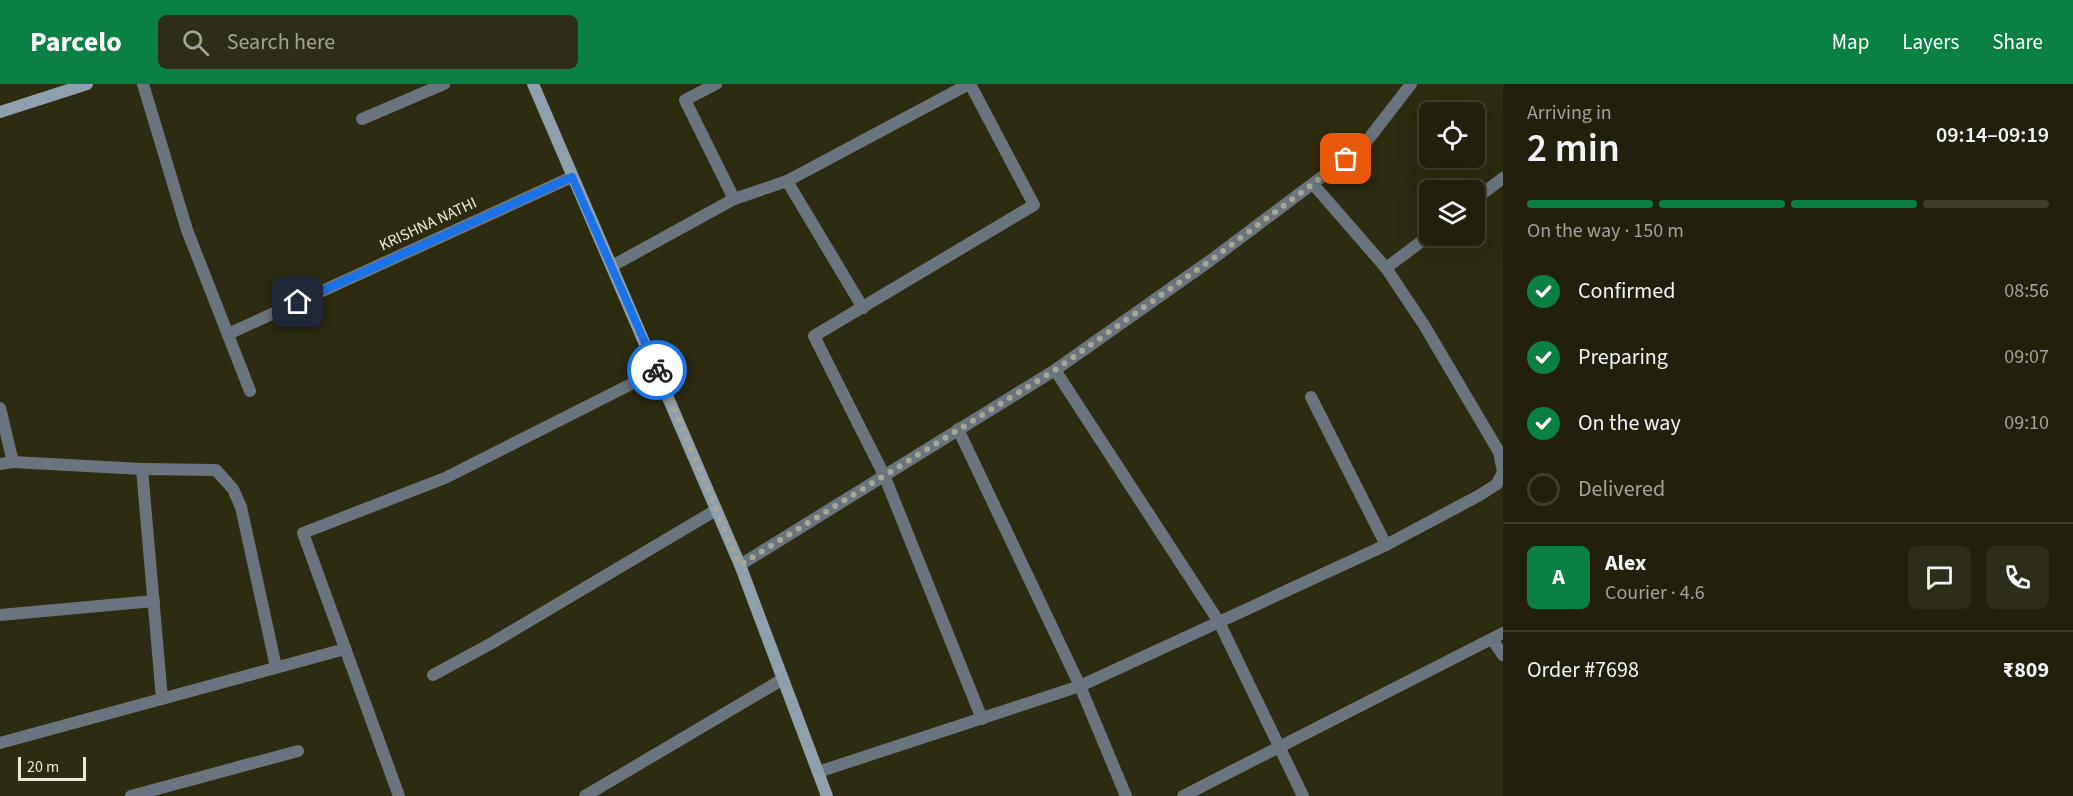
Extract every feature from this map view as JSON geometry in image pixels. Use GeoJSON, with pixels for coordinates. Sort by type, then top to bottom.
{"type":"FeatureCollection","features":[{"type":"Feature","properties":{"kind":"street"},"geometry":{"type":"LineString","coordinates":[[0,112],[87,84]]}},
{"type":"Feature","properties":{"kind":"street"},"geometry":{"type":"LineString","coordinates":[[143,84],[187,230],[250,391]]}},
{"type":"Feature","properties":{"kind":"street"},"geometry":{"type":"LineString","coordinates":[[362,119],[444,84]]}},
{"type":"Feature","properties":{"kind":"street"},"geometry":{"type":"LineString","coordinates":[[533,84],[740,565],[827,796]]}},
{"type":"Feature","properties":{"kind":"street"},"geometry":{"type":"LineString","coordinates":[[716,84],[685,100],[734,199]]}},
{"type":"Feature","properties":{"kind":"street"},"geometry":{"type":"LineString","coordinates":[[612,266],[734,199],[786,181],[970,84],[1034,205],[814,336],[884,475],[982,719]]}},
{"type":"Feature","properties":{"kind":"street"},"geometry":{"type":"LineString","coordinates":[[740,565],[1055,370],[1211,260],[1363,146],[1411,84]]}},
{"type":"Feature","properties":{"kind":"street","name":"KRISHNA NATHI"},"geometry":{"type":"LineString","coordinates":[[228,334],[572,177]]}},
{"type":"Feature","properties":{"kind":"street"},"geometry":{"type":"LineString","coordinates":[[1485,192],[1503,178]]}},
{"type":"Feature","properties":{"kind":"street"},"geometry":{"type":"LineString","coordinates":[[786,181],[863,308]]}},
{"type":"Feature","properties":{"kind":"street"},"geometry":{"type":"LineString","coordinates":[[818,772],[1080,686],[1386,545],[1497,484],[1503,472],[1499,452],[1424,325],[1386,268],[1313,184]]}},
{"type":"Feature","properties":{"kind":"street"},"geometry":{"type":"LineString","coordinates":[[1386,268],[1419,243]]}},
{"type":"Feature","properties":{"kind":"street"},"geometry":{"type":"LineString","coordinates":[[1055,370],[1219,622],[1303,796]]}},
{"type":"Feature","properties":{"kind":"street"},"geometry":{"type":"LineString","coordinates":[[399,796],[303,533],[445,478],[657,371]]}},
{"type":"Feature","properties":{"kind":"street"},"geometry":{"type":"LineString","coordinates":[[1311,397],[1386,545]]}},
{"type":"Feature","properties":{"kind":"street"},"geometry":{"type":"LineString","coordinates":[[0,408],[13,462]]}},
{"type":"Feature","properties":{"kind":"street"},"geometry":{"type":"LineString","coordinates":[[958,429],[1080,686],[1126,796]]}},
{"type":"Feature","properties":{"kind":"street"},"geometry":{"type":"LineString","coordinates":[[0,464],[13,462],[216,470],[233,489],[241,507],[276,667]]}},
{"type":"Feature","properties":{"kind":"street"},"geometry":{"type":"LineString","coordinates":[[142,468],[162,699]]}},
{"type":"Feature","properties":{"kind":"street"},"geometry":{"type":"LineString","coordinates":[[433,675],[492,643],[716,510]]}},
{"type":"Feature","properties":{"kind":"street"},"geometry":{"type":"LineString","coordinates":[[0,615],[154,601]]}},
{"type":"Feature","properties":{"kind":"street"},"geometry":{"type":"LineString","coordinates":[[1183,796],[1497,636],[1503,655]]}},
{"type":"Feature","properties":{"kind":"street"},"geometry":{"type":"LineString","coordinates":[[0,743],[345,648]]}},
{"type":"Feature","properties":{"kind":"street"},"geometry":{"type":"LineString","coordinates":[[585,796],[783,679]]}},
{"type":"Feature","properties":{"kind":"street"},"geometry":{"type":"LineString","coordinates":[[130,796],[298,751]]}},
{"type":"Feature","properties":{"kind":"way so far"},"geometry":{"type":"LineString","coordinates":[[657,370],[740,565],[1055,370],[1211,260],[1346,159]]}},
{"type":"Feature","properties":{"kind":"route"},"geometry":{"type":"LineString","coordinates":[[298,302],[572,177],[657,370]]}}]}
